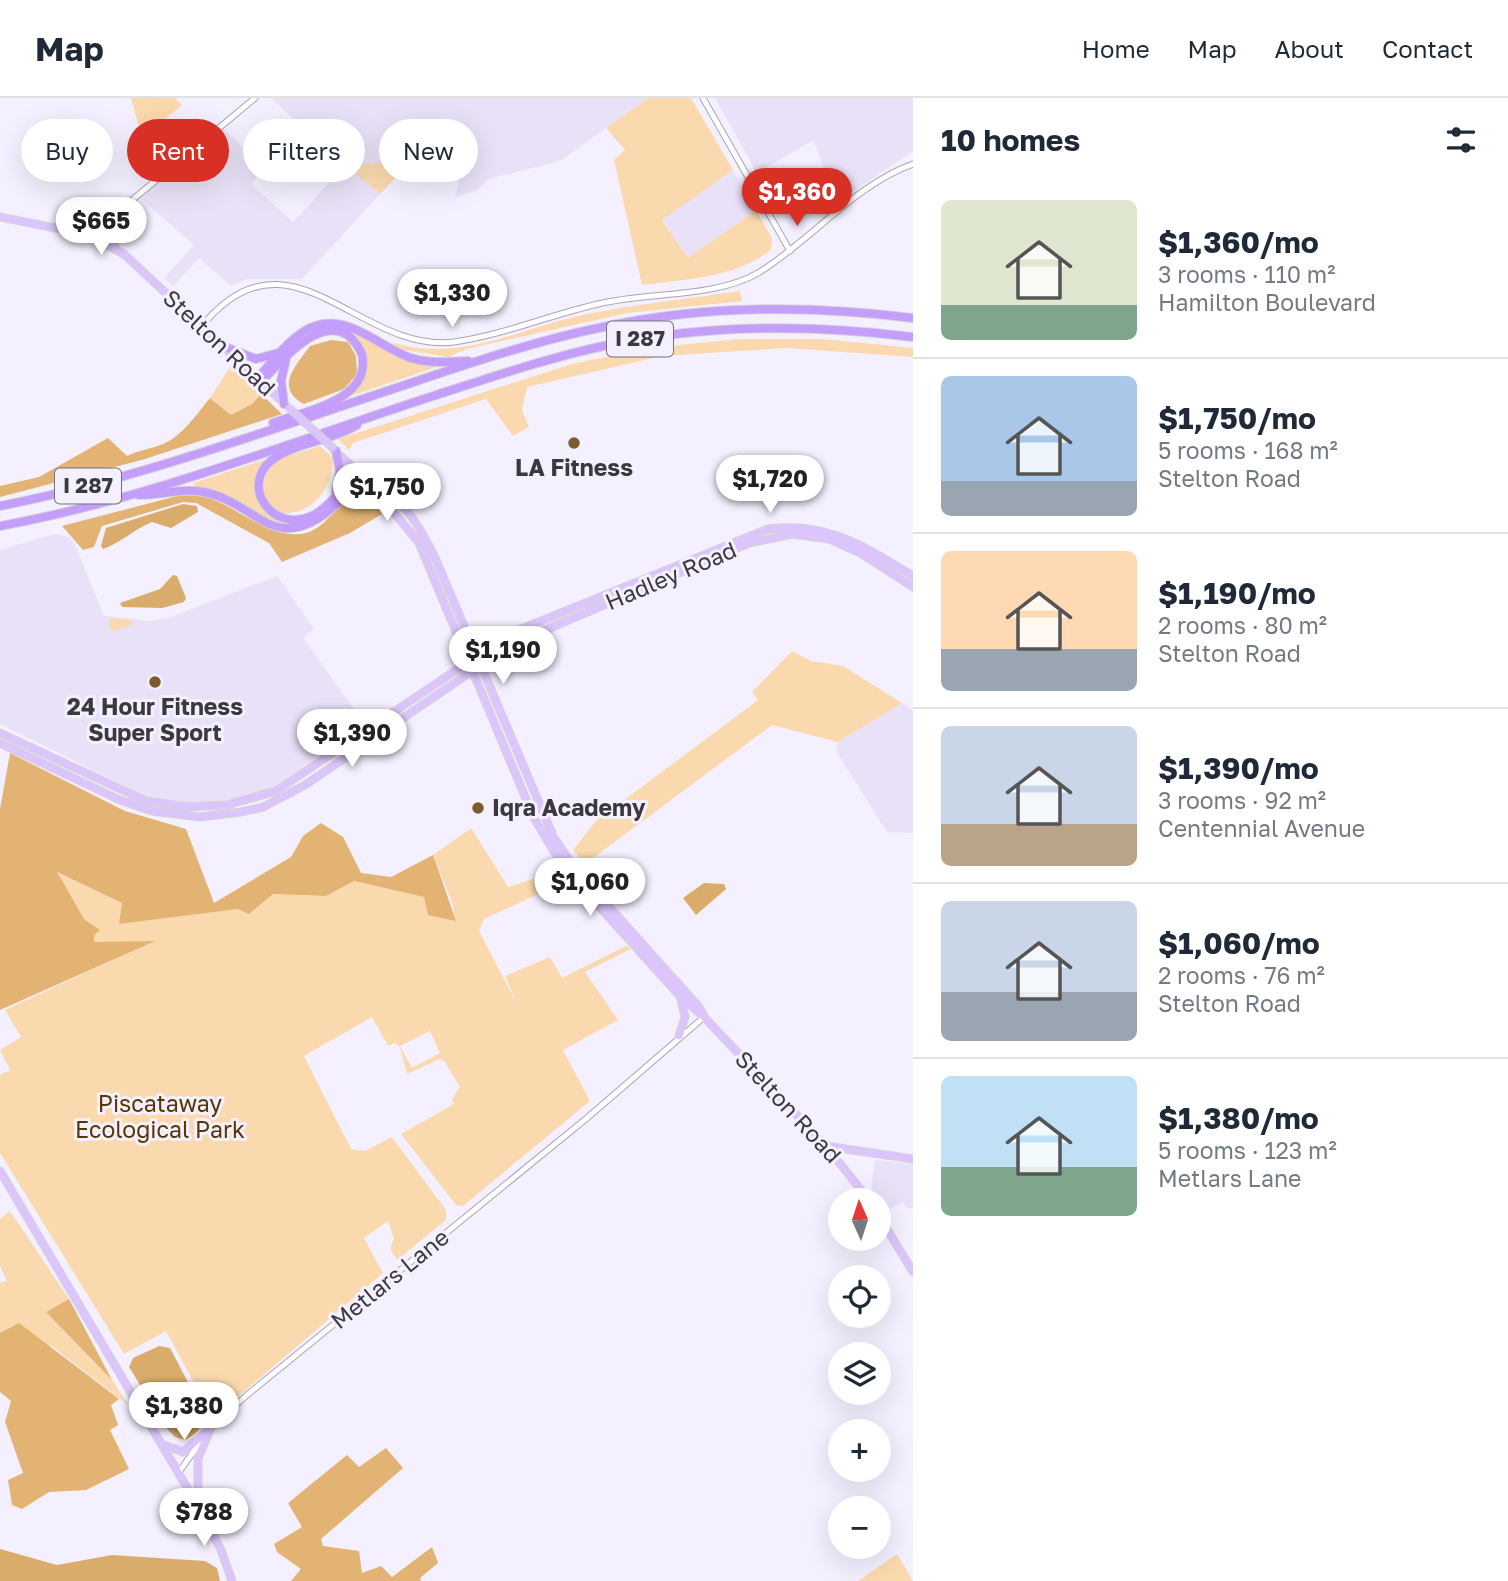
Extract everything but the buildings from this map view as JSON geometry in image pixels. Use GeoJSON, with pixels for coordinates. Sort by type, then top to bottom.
{"type":"FeatureCollection","features":[{"type":"Feature","properties":{"kind":"highway","name":"I 287"},"geometry":{"type":"LineString","coordinates":[[0,506],[117,478],[481,360],[604,326],[688,313],[817,309],[913,318]]}},
{"type":"Feature","properties":{"kind":"highway"},"geometry":{"type":"LineString","coordinates":[[259,380],[304,331],[331,324],[361,330],[397,352],[420,360],[481,360]]}},
{"type":"Feature","properties":{"kind":"highway","name":"I 287"},"geometry":{"type":"LineString","coordinates":[[0,526],[130,495],[550,359],[644,339],[766,328],[839,329],[913,337]]}},
{"type":"Feature","properties":{"kind":"highway"},"geometry":{"type":"LineString","coordinates":[[225,347],[256,359],[271,357],[286,352],[308,337],[334,331],[355,342],[362,354],[363,370],[359,382],[350,392],[273,423],[268,430]]}},
{"type":"Feature","properties":{"kind":"highway"},"geometry":{"type":"LineString","coordinates":[[286,352],[281,375],[286,406]]}},
{"type":"Feature","properties":{"kind":"highway"},"geometry":{"type":"LineString","coordinates":[[360,473],[313,515],[295,520],[282,519],[270,512],[260,490],[262,474],[279,457],[355,427],[362,419]]}},
{"type":"Feature","properties":{"kind":"highway"},"geometry":{"type":"LineString","coordinates":[[332,499],[340,476],[334,450]]}},
{"type":"Feature","properties":{"kind":"highway"},"geometry":{"type":"LineString","coordinates":[[130,495],[195,490],[231,502],[269,524],[282,528],[312,523],[343,498],[360,473]]}},
{"type":"Feature","properties":{"kind":"highway"},"geometry":{"type":"LineString","coordinates":[[343,498],[363,491],[381,494]]}},
{"type":"Feature","properties":{"kind":"main road","name":"Stelton Road"},"geometry":{"type":"LineString","coordinates":[[0,217],[90,236],[116,250],[225,347],[381,494],[419,543],[546,841],[576,881],[679,995],[704,1017],[825,1146],[860,1188]]}},
{"type":"Feature","properties":{"kind":"main road"},"geometry":{"type":"LineString","coordinates":[[110,219],[107,230],[116,250]]}},
{"type":"Feature","properties":{"kind":"main road","name":"Stelton Road"},"geometry":{"type":"LineString","coordinates":[[381,494],[388,494],[422,533],[554,838],[578,872],[699,1007],[704,1017]]}},
{"type":"Feature","properties":{"kind":"main road","name":"Hadley Road"},"geometry":{"type":"LineString","coordinates":[[469,639],[484,644],[768,529],[817,528],[837,533],[913,587]]}},
{"type":"Feature","properties":{"kind":"main road","name":"Hadley Road"},"geometry":{"type":"LineString","coordinates":[[0,743],[120,800],[152,811],[177,816],[219,816],[263,807],[305,785],[480,663],[536,633],[724,553],[773,536],[816,536],[841,543],[864,551],[913,576]]}},
{"type":"Feature","properties":{"kind":"main road","name":"Hadley Road"},"geometry":{"type":"LineString","coordinates":[[0,733],[146,801],[187,807],[227,805],[276,791],[467,660],[510,634]]}},
{"type":"Feature","properties":{"kind":"main road"},"geometry":{"type":"LineString","coordinates":[[679,995],[685,1017],[679,1036]]}},
{"type":"Feature","properties":{"kind":"main road"},"geometry":{"type":"LineString","coordinates":[[825,1146],[913,1158]]}},
{"type":"Feature","properties":{"kind":"main road"},"geometry":{"type":"LineString","coordinates":[[843,1167],[845,1158],[855,1151]]}},
{"type":"Feature","properties":{"kind":"main road"},"geometry":{"type":"LineString","coordinates":[[0,1171],[179,1472],[221,1550],[232,1581]]}},
{"type":"Feature","properties":{"kind":"main road"},"geometry":{"type":"LineString","coordinates":[[891,1236],[913,1272]]}},
{"type":"Feature","properties":{"kind":"main road"},"geometry":{"type":"LineString","coordinates":[[163,1445],[183,1452],[211,1428]]}},
{"type":"Feature","properties":{"kind":"main road"},"geometry":{"type":"LineString","coordinates":[[198,1506],[197,1469],[211,1428]]}},
{"type":"Feature","properties":{"kind":"street"},"geometry":{"type":"LineString","coordinates":[[90,236],[255,98]]}},
{"type":"Feature","properties":{"kind":"street"},"geometry":{"type":"LineString","coordinates":[[703,98],[790,251]]}},
{"type":"Feature","properties":{"kind":"street"},"geometry":{"type":"LineString","coordinates":[[201,327],[229,297],[251,287],[272,285],[319,295],[404,337],[423,342],[455,342],[598,304],[727,285],[758,273],[884,178],[913,164]]}},
{"type":"Feature","properties":{"kind":"street","name":"Metlars Lane"},"geometry":{"type":"LineString","coordinates":[[179,1472],[211,1428],[587,1118],[704,1017]]}},
{"type":"Feature","properties":{"kind":"shaded area"},"geometry":{"type":"Polygon","coordinates":[[[271,98],[648,98],[560,161],[489,179],[477,190],[455,197],[459,182],[478,182],[478,119],[379,119],[379,163],[365,164],[365,119],[294,119],[271,98]]]}},
{"type":"Feature","properties":{"kind":"shaded area"},"geometry":{"type":"Polygon","coordinates":[[[715,98],[913,98],[913,151],[838,202],[813,140],[757,173],[715,98]]]}},
{"type":"Feature","properties":{"kind":"shaded area"},"geometry":{"type":"Polygon","coordinates":[[[229,134],[243,148],[243,182],[253,182],[251,184],[293,222],[330,182],[365,181],[380,194],[302,279],[246,279],[231,286],[199,258],[173,286],[164,278],[194,245],[139,197],[157,182],[229,182],[229,134]]]}},
{"type":"Feature","properties":{"kind":"shaded area"},"geometry":{"type":"Polygon","coordinates":[[[733,170],[756,210],[688,258],[662,219],[733,170]]]}},
{"type":"Feature","properties":{"kind":"shaded area"},"geometry":{"type":"Polygon","coordinates":[[[331,340],[348,342],[356,356],[357,374],[344,389],[304,404],[290,391],[289,384],[294,368],[310,346],[331,340]]]}},
{"type":"Feature","properties":{"kind":"shaded area"},"geometry":{"type":"Polygon","coordinates":[[[261,394],[282,414],[145,459],[0,497],[0,486],[39,477],[108,438],[127,456],[163,444],[177,436],[210,398],[231,415],[252,404],[261,394]]]}},
{"type":"Feature","properties":{"kind":"shaded area"},"geometry":{"type":"Polygon","coordinates":[[[181,495],[209,498],[265,527],[288,534],[310,532],[349,500],[358,496],[368,496],[382,514],[350,533],[282,562],[269,543],[196,503],[183,502],[102,526],[94,547],[83,550],[62,526],[181,495]]]}},
{"type":"Feature","properties":{"kind":"shaded area"},"geometry":{"type":"Polygon","coordinates":[[[183,504],[197,506],[198,512],[171,528],[152,522],[110,546],[103,549],[101,546],[106,528],[183,504]]]}},
{"type":"Feature","properties":{"kind":"shaded area"},"geometry":{"type":"Polygon","coordinates":[[[54,534],[67,536],[74,542],[104,616],[150,621],[171,617],[277,576],[314,629],[303,638],[365,724],[272,788],[223,803],[187,804],[145,796],[0,724],[0,550],[54,534]]]}},
{"type":"Feature","properties":{"kind":"shaded area"},"geometry":{"type":"Polygon","coordinates":[[[173,575],[177,576],[186,598],[184,602],[162,608],[122,607],[120,603],[160,589],[173,575]]]}},
{"type":"Feature","properties":{"kind":"shaded area"},"geometry":{"type":"Polygon","coordinates":[[[902,703],[913,710],[913,833],[887,832],[836,751],[838,742],[902,703]]]}},
{"type":"Feature","properties":{"kind":"shaded area"},"geometry":{"type":"Polygon","coordinates":[[[10,753],[125,811],[186,829],[214,903],[291,857],[303,836],[321,823],[343,837],[361,873],[391,877],[433,855],[456,921],[428,915],[424,897],[354,881],[326,896],[273,894],[249,914],[238,909],[119,924],[122,903],[57,872],[84,919],[100,930],[94,935],[94,942],[155,941],[0,1010],[0,809],[10,753]]]}},
{"type":"Feature","properties":{"kind":"shaded area"},"geometry":{"type":"Polygon","coordinates":[[[704,883],[724,884],[726,889],[696,915],[683,898],[704,883]]]}},
{"type":"Feature","properties":{"kind":"shaded area"},"geometry":{"type":"Polygon","coordinates":[[[875,1160],[913,1164],[913,1208],[907,1208],[903,1203],[891,1209],[891,1188],[871,1188],[875,1160]]]}},
{"type":"Feature","properties":{"kind":"shaded area"},"geometry":{"type":"Polygon","coordinates":[[[69,1299],[112,1380],[46,1312],[69,1299]]]}},
{"type":"Feature","properties":{"kind":"shaded area"},"geometry":{"type":"Polygon","coordinates":[[[19,1323],[119,1399],[111,1405],[118,1425],[110,1430],[129,1469],[86,1490],[49,1492],[22,1509],[12,1505],[8,1480],[23,1473],[5,1422],[11,1401],[0,1392],[0,1333],[19,1323]]]}},
{"type":"Feature","properties":{"kind":"shaded area"},"geometry":{"type":"Polygon","coordinates":[[[159,1346],[170,1348],[203,1411],[200,1428],[185,1440],[175,1437],[168,1430],[129,1367],[133,1358],[159,1346]]]}},
{"type":"Feature","properties":{"kind":"shaded area"},"geometry":{"type":"Polygon","coordinates":[[[386,1448],[403,1468],[321,1539],[323,1546],[359,1551],[362,1573],[381,1566],[392,1577],[432,1547],[438,1563],[420,1578],[421,1581],[291,1581],[301,1569],[277,1552],[274,1544],[302,1527],[288,1503],[347,1455],[359,1467],[386,1448]]]}},
{"type":"Feature","properties":{"kind":"shaded area"},"geometry":{"type":"Polygon","coordinates":[[[0,1549],[57,1565],[112,1555],[205,1561],[217,1568],[220,1581],[0,1581],[0,1549]]]}},
{"type":"Feature","properties":{"kind":"green space"},"geometry":{"type":"Polygon","coordinates":[[[131,98],[175,98],[182,105],[165,119],[137,119],[131,98]]]}},
{"type":"Feature","properties":{"kind":"green space"},"geometry":{"type":"Polygon","coordinates":[[[648,98],[691,98],[733,170],[662,220],[688,258],[756,210],[772,238],[771,250],[726,272],[642,285],[614,160],[625,150],[606,128],[648,98]]]}},
{"type":"Feature","properties":{"kind":"green space"},"geometry":{"type":"Polygon","coordinates":[[[379,163],[379,182],[391,182],[380,194],[365,182],[365,164],[379,163]]]}},
{"type":"Feature","properties":{"kind":"green space"},"geometry":{"type":"Polygon","coordinates":[[[740,291],[742,301],[627,313],[467,349],[448,357],[393,348],[395,343],[420,348],[469,346],[592,313],[740,291]]]}},
{"type":"Feature","properties":{"kind":"green space"},"geometry":{"type":"Polygon","coordinates":[[[337,327],[434,365],[434,368],[336,401],[361,384],[365,375],[361,357],[337,327]]]}},
{"type":"Feature","properties":{"kind":"green space"},"geometry":{"type":"Polygon","coordinates":[[[738,339],[823,339],[913,348],[913,357],[787,348],[662,356],[527,387],[522,410],[529,427],[513,436],[486,399],[353,443],[349,450],[338,439],[572,364],[650,348],[738,339]]]}},
{"type":"Feature","properties":{"kind":"green space"},"geometry":{"type":"Polygon","coordinates":[[[232,364],[261,394],[252,404],[231,415],[210,398],[232,364]]]}},
{"type":"Feature","properties":{"kind":"green space"},"geometry":{"type":"Polygon","coordinates":[[[320,446],[333,458],[330,478],[322,494],[310,505],[296,512],[283,513],[272,508],[265,498],[264,482],[272,465],[284,457],[320,446]]]}},
{"type":"Feature","properties":{"kind":"green space"},"geometry":{"type":"Polygon","coordinates":[[[270,458],[261,479],[258,496],[266,511],[286,524],[268,522],[221,494],[194,487],[193,483],[270,458]]]}},
{"type":"Feature","properties":{"kind":"green space"},"geometry":{"type":"Polygon","coordinates":[[[112,618],[130,620],[133,624],[113,632],[108,623],[112,618]]]}},
{"type":"Feature","properties":{"kind":"green space"},"geometry":{"type":"Polygon","coordinates":[[[792,651],[811,661],[843,666],[902,703],[838,742],[772,725],[585,864],[573,850],[596,821],[758,700],[752,692],[792,651]]]}},
{"type":"Feature","properties":{"kind":"green space","name":"Piscataway Ecological Park"},"geometry":{"type":"Polygon","coordinates":[[[471,828],[508,887],[556,872],[564,882],[484,919],[479,931],[516,1002],[505,976],[550,957],[562,978],[626,946],[631,949],[585,972],[618,1020],[563,1050],[590,1101],[463,1206],[456,1205],[401,1134],[454,1104],[452,1099],[460,1087],[445,1062],[440,1059],[407,1074],[400,1047],[395,1043],[388,1046],[372,1017],[304,1056],[351,1149],[365,1151],[392,1137],[446,1210],[446,1220],[397,1260],[390,1249],[394,1238],[388,1221],[364,1238],[383,1273],[213,1418],[166,1331],[124,1354],[0,1153],[0,1075],[10,1070],[0,1050],[21,1037],[5,1010],[153,941],[94,943],[93,934],[100,930],[84,919],[56,872],[122,903],[119,924],[238,909],[249,914],[273,894],[326,896],[354,881],[424,897],[455,921],[453,905],[433,855],[471,828]],[[430,1031],[400,1046],[412,1068],[440,1053],[430,1031]]]}},
{"type":"Feature","properties":{"kind":"green space"},"geometry":{"type":"Polygon","coordinates":[[[10,1211],[69,1299],[46,1312],[112,1380],[128,1405],[53,1347],[10,1329],[0,1333],[0,1283],[7,1281],[0,1266],[0,1219],[10,1211]]]}},
{"type":"Feature","properties":{"kind":"green space"},"geometry":{"type":"Polygon","coordinates":[[[897,1554],[913,1581],[858,1581],[891,1559],[897,1554]]]}},
{"type":"Feature","properties":{"kind":"place","name":"LA Fitness"},"geometry":{"type":"Point","coordinates":[574,443]}},
{"type":"Feature","properties":{"kind":"place","name":"24 Hour Fitness Super Sport"},"geometry":{"type":"Point","coordinates":[155,682]}},
{"type":"Feature","properties":{"kind":"place","name":"Iqra Academy"},"geometry":{"type":"Point","coordinates":[478,808]}}]}
